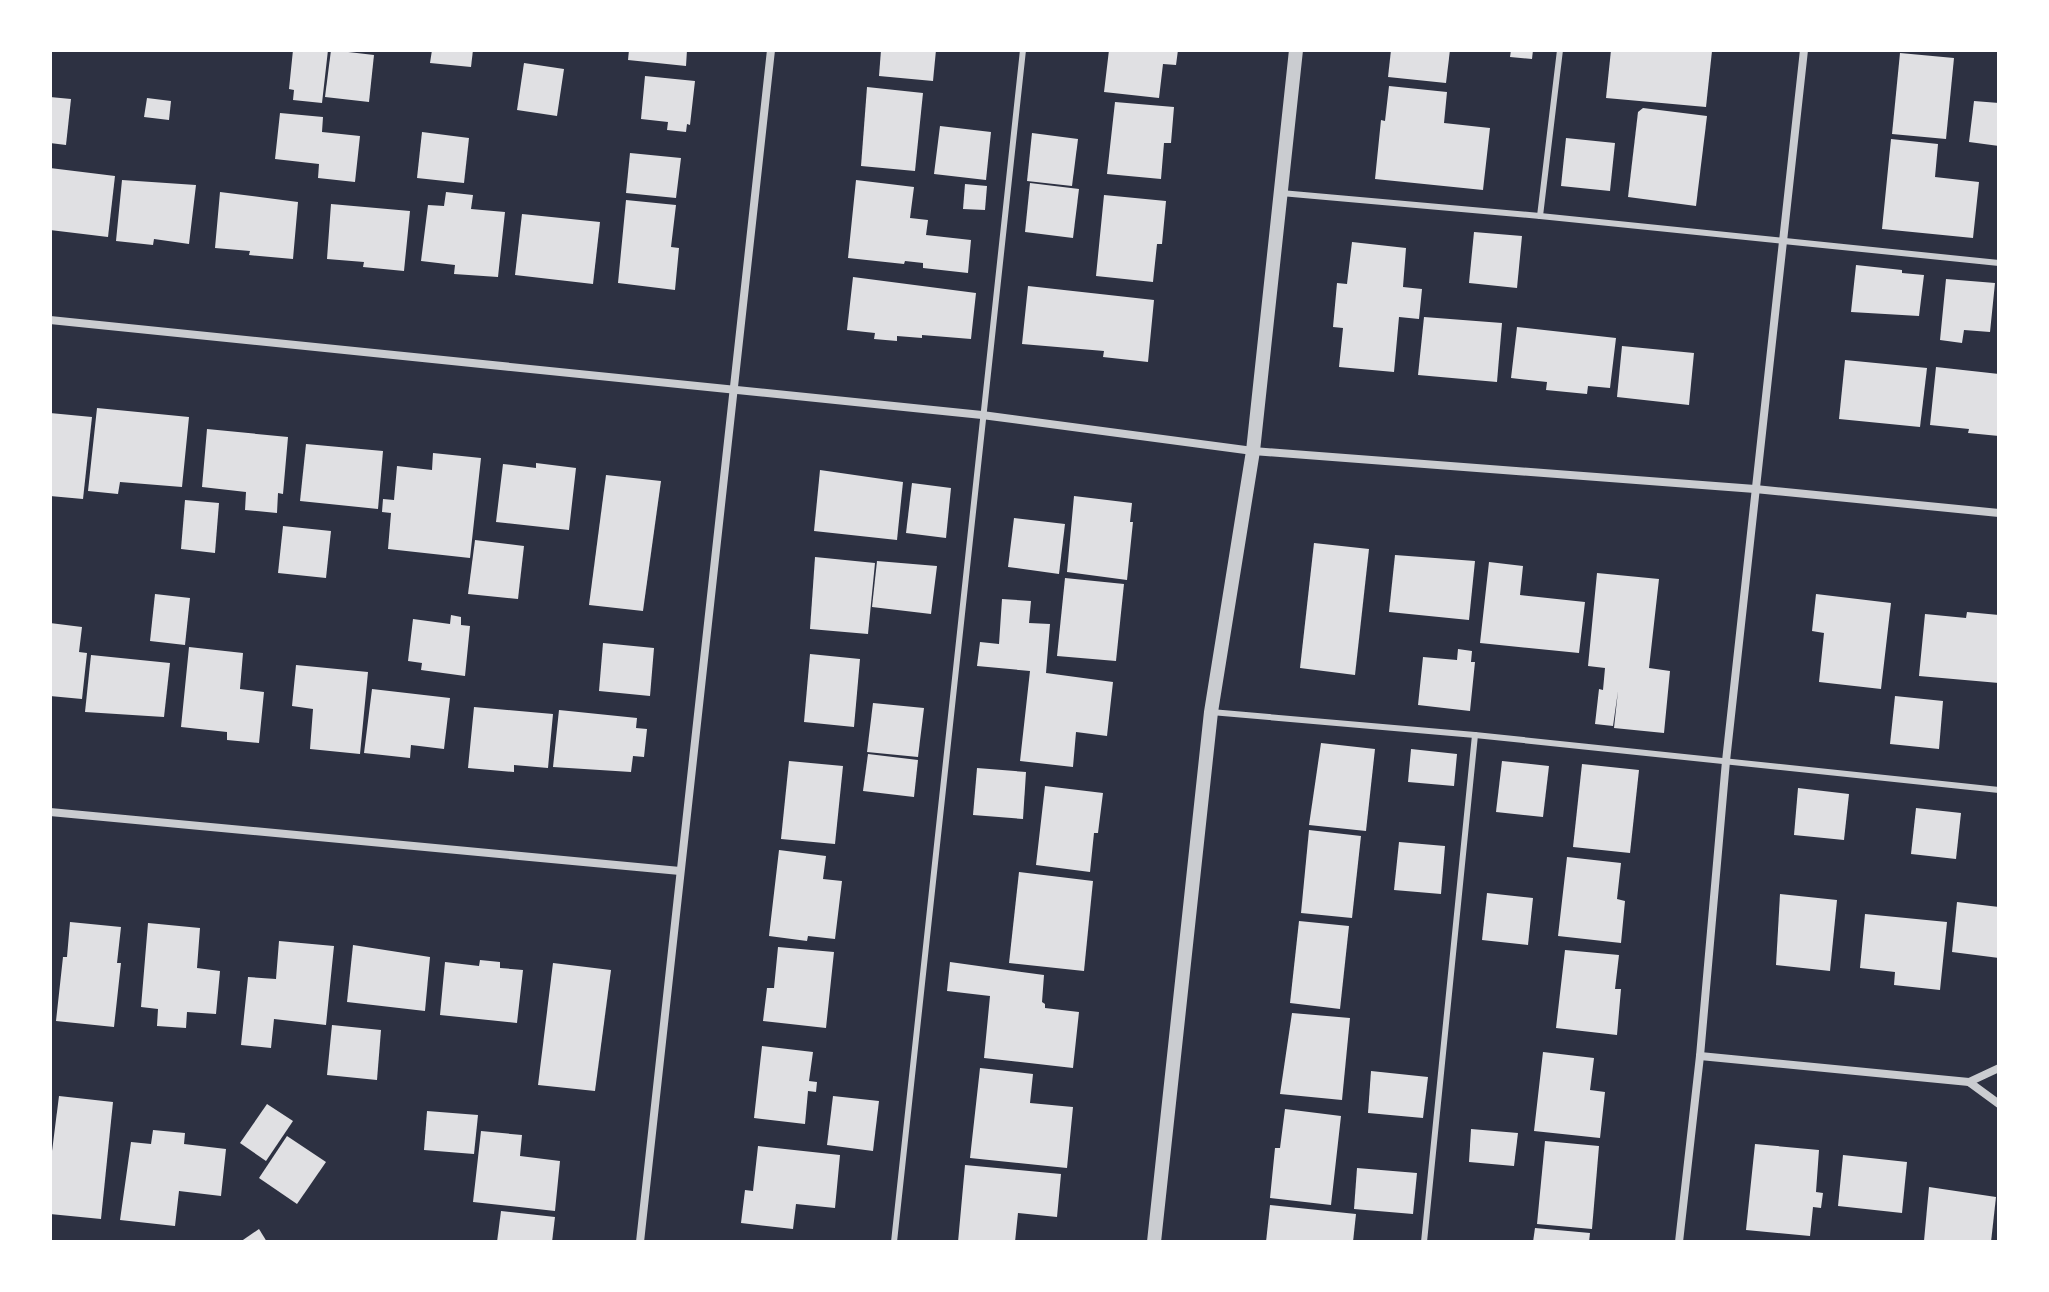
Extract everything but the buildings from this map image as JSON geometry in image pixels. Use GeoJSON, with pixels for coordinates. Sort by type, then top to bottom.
{"type":"FeatureCollection","features":[{"type":"Feature","properties":{"kind":"street"},"geometry":{"type":"LineString","coordinates":[[640,1242],[771,50]]}},
{"type":"Feature","properties":{"kind":"street"},"geometry":{"type":"LineString","coordinates":[[1154,1242],[1211,712],[1253,451],[1296,50]]}},
{"type":"Feature","properties":{"kind":"street"},"geometry":{"type":"LineString","coordinates":[[1679,1242],[1700,1056],[1726,761],[1804,50]]}},
{"type":"Feature","properties":{"kind":"street"},"geometry":{"type":"LineString","coordinates":[[50,320],[982,415],[1253,451],[1755,489],[1999,513]]}},
{"type":"Feature","properties":{"kind":"street"},"geometry":{"type":"LineString","coordinates":[[50,812],[680,871]]}},
{"type":"Feature","properties":{"kind":"street"},"geometry":{"type":"LineString","coordinates":[[1700,1056],[1969,1082],[1999,1068]]}},
{"type":"Feature","properties":{"kind":"street"},"geometry":{"type":"LineString","coordinates":[[1969,1082],[1999,1104]]}},
{"type":"Feature","properties":{"kind":"lane"},"geometry":{"type":"LineString","coordinates":[[894,1242],[1023,50]]}},
{"type":"Feature","properties":{"kind":"lane"},"geometry":{"type":"LineString","coordinates":[[1540,216],[1560,50]]}},
{"type":"Feature","properties":{"kind":"lane"},"geometry":{"type":"LineString","coordinates":[[1281,193],[1999,263]]}},
{"type":"Feature","properties":{"kind":"lane"},"geometry":{"type":"LineString","coordinates":[[1211,712],[1475,735],[1999,790]]}},
{"type":"Feature","properties":{"kind":"lane"},"geometry":{"type":"LineString","coordinates":[[1424,1242],[1475,735]]}}]}
